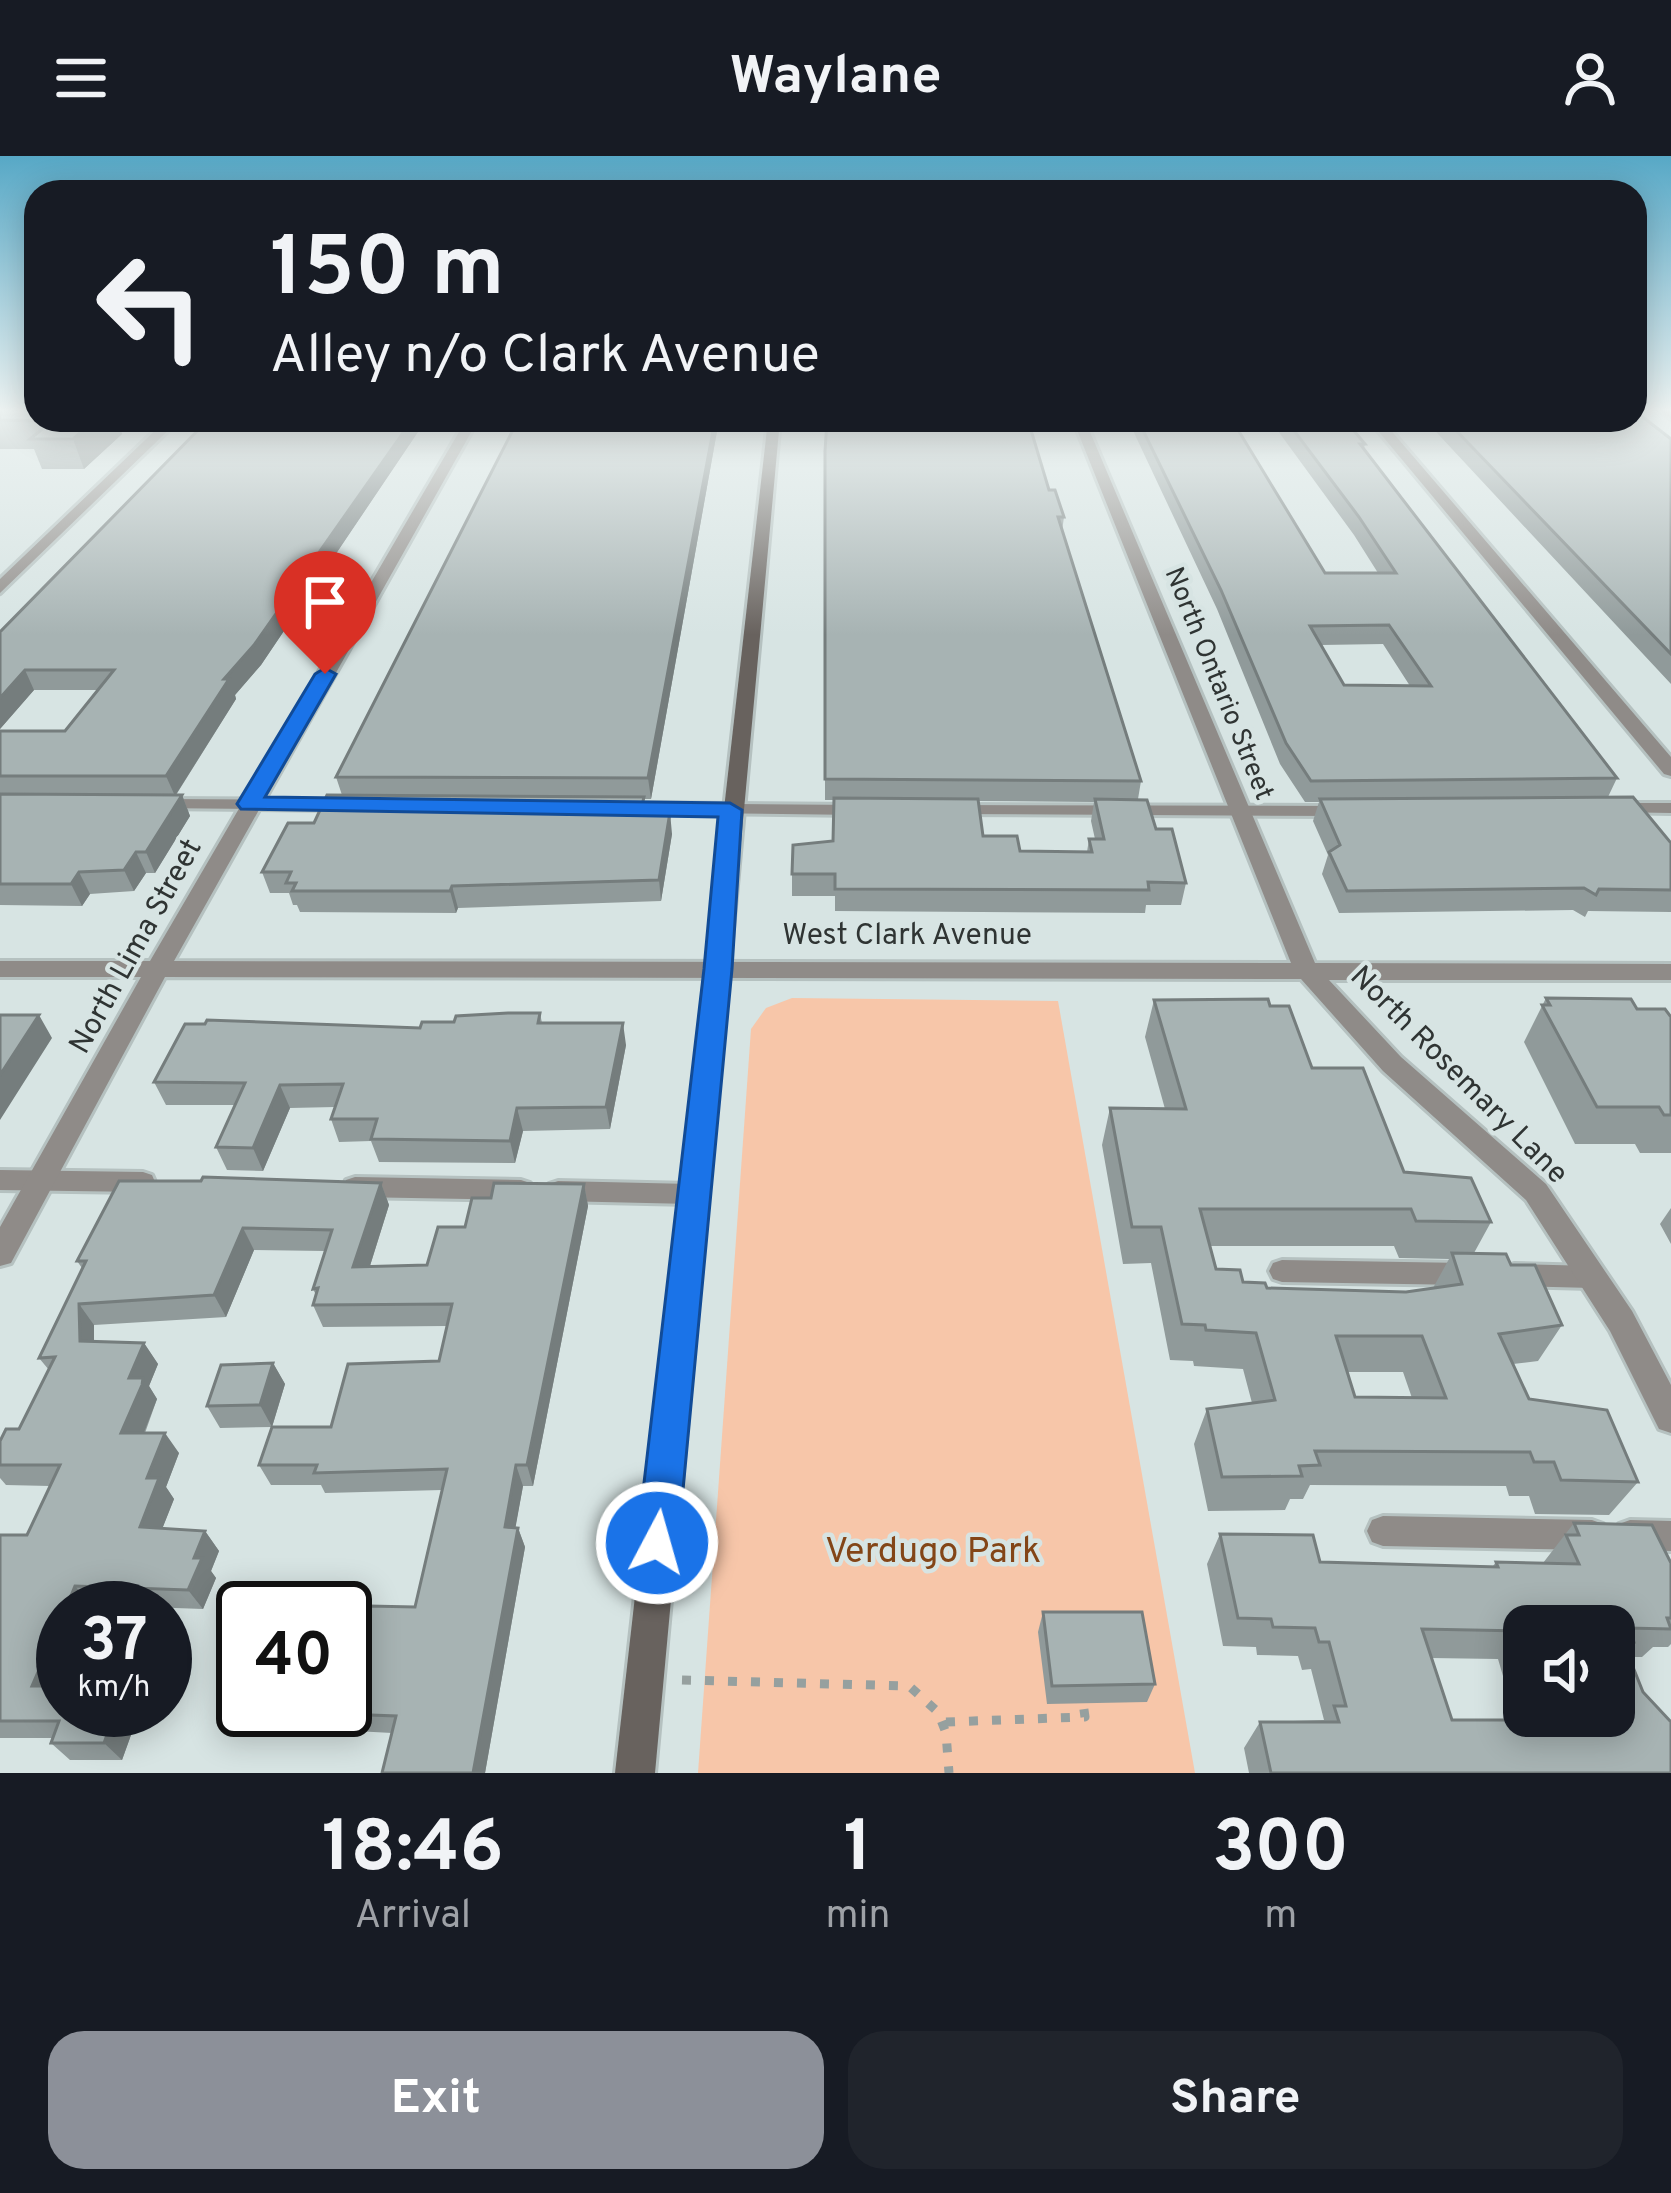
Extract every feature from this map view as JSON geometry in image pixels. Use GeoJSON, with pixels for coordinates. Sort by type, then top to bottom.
{"type":"FeatureCollection","features":[{"type":"Feature","properties":{"kind":"street"},"geometry":{"type":"LineString","coordinates":[[0,588],[108,483]]}},
{"type":"Feature","properties":{"kind":"street","name":"North Lima Street"},"geometry":{"type":"LineString","coordinates":[[0,1254],[249,804],[435,483]]}},
{"type":"Feature","properties":{"kind":"street"},"geometry":{"type":"LineString","coordinates":[[634,1773],[767,483]]}},
{"type":"Feature","properties":{"kind":"street","name":"North Ontario Street"},"geometry":{"type":"LineString","coordinates":[[1105,483],[1305,969]]}},
{"type":"Feature","properties":{"kind":"street"},"geometry":{"type":"LineString","coordinates":[[1429,483],[1671,770]]}},
{"type":"Feature","properties":{"kind":"street","name":"West Clark Avenue"},"geometry":{"type":"LineString","coordinates":[[0,969],[1671,972]]}},
{"type":"Feature","properties":{"kind":"street","name":"North Rosemary Lane"},"geometry":{"type":"LineString","coordinates":[[1305,969],[1392,1064],[1536,1192],[1622,1322],[1671,1418]]}},
{"type":"Feature","properties":{"kind":"lane"},"geometry":{"type":"LineString","coordinates":[[136,804],[364,806]]}},
{"type":"Feature","properties":{"kind":"lane"},"geometry":{"type":"LineString","coordinates":[[593,808],[886,810]]}},
{"type":"Feature","properties":{"kind":"lane"},"geometry":{"type":"LineString","coordinates":[[1603,808],[1671,808]]}},
{"type":"Feature","properties":{"kind":"lane"},"geometry":{"type":"LineString","coordinates":[[933,810],[1352,811]]}},
{"type":"Feature","properties":{"kind":"lane"},"geometry":{"type":"LineString","coordinates":[[0,1180],[159,1182]]}},
{"type":"Feature","properties":{"kind":"lane"},"geometry":{"type":"LineString","coordinates":[[321,1186],[692,1194]]}},
{"type":"Feature","properties":{"kind":"lane"},"geometry":{"type":"LineString","coordinates":[[1282,1271],[1592,1277]]}},
{"type":"Feature","properties":{"kind":"lane"},"geometry":{"type":"LineString","coordinates":[[1383,1531],[1671,1536]]}},
{"type":"Feature","properties":{"kind":"path"},"geometry":{"type":"LineString","coordinates":[[644,1678],[910,1686],[931,1697],[946,1722],[949,1773]]}},
{"type":"Feature","properties":{"kind":"path"},"geometry":{"type":"LineString","coordinates":[[946,1722],[1084,1717],[1083,1703]]}},
{"type":"Feature","properties":{"kind":"green space","name":"Verdugo Park"},"geometry":{"type":"Polygon","coordinates":[[[792,998],[1058,1001],[1195,1773],[698,1773],[751,1029],[766,1008],[792,998]]]}},
{"type":"Feature","properties":{"kind":"building"},"geometry":{"type":"Polygon","coordinates":[[[146,483],[367,483],[254,645],[224,679],[229,679],[166,776],[0,776],[0,731],[65,731],[114,670],[25,670],[0,698],[0,632],[146,483]]]}},
{"type":"Feature","properties":{"kind":"building"},"geometry":{"type":"Polygon","coordinates":[[[486,483],[703,483],[648,778],[336,777],[486,483]]]}},
{"type":"Feature","properties":{"kind":"building"},"geometry":{"type":"Polygon","coordinates":[[[825,483],[1047,483],[1049,490],[1055,490],[1064,517],[1058,517],[1141,781],[825,779],[825,483]]]}},
{"type":"Feature","properties":{"kind":"building"},"geometry":{"type":"Polygon","coordinates":[[[1169,483],[1271,483],[1325,573],[1396,573],[1334,483],[1390,483],[1617,778],[1311,781],[1286,743],[1221,590],[1169,483]],[[1389,625],[1310,626],[1344,685],[1431,686],[1389,625]]]}},
{"type":"Feature","properties":{"kind":"building"},"geometry":{"type":"Polygon","coordinates":[[[1507,483],[1671,483],[1671,654],[1507,483]]]}},
{"type":"Feature","properties":{"kind":"building"},"geometry":{"type":"Polygon","coordinates":[[[0,794],[182,795],[146,852],[136,852],[124,870],[79,872],[71,884],[0,884],[0,794]]]}},
{"type":"Feature","properties":{"kind":"building"},"geometry":{"type":"Polygon","coordinates":[[[327,795],[644,797],[640,813],[670,812],[659,880],[452,886],[450,891],[292,891],[296,883],[286,883],[291,872],[262,872],[288,823],[314,823],[327,795]]]}},
{"type":"Feature","properties":{"kind":"building"},"geometry":{"type":"Polygon","coordinates":[[[1633,797],[1671,843],[1671,890],[1599,889],[1596,895],[1584,888],[1347,891],[1329,852],[1340,845],[1320,799],[1633,797]]]}},
{"type":"Feature","properties":{"kind":"building"},"geometry":{"type":"Polygon","coordinates":[[[834,798],[978,799],[983,836],[1017,836],[1020,851],[1092,852],[1089,839],[1104,839],[1095,799],[1147,800],[1156,829],[1172,829],[1186,883],[1148,882],[1149,890],[835,889],[835,874],[792,874],[793,845],[833,841],[834,798]]]}},
{"type":"Feature","properties":{"kind":"building"},"geometry":{"type":"Polygon","coordinates":[[[1546,998],[1631,999],[1637,1009],[1665,1009],[1671,1017],[1671,1115],[1664,1115],[1659,1107],[1597,1107],[1542,1005],[1550,1005],[1546,998]]]}},
{"type":"Feature","properties":{"kind":"building"},"geometry":{"type":"Polygon","coordinates":[[[1268,999],[1270,1006],[1289,1006],[1312,1068],[1363,1068],[1404,1172],[1471,1178],[1491,1222],[1416,1221],[1411,1209],[1200,1209],[1216,1269],[1240,1270],[1243,1282],[1265,1283],[1267,1288],[1406,1292],[1462,1284],[1452,1253],[1506,1254],[1511,1265],[1535,1265],[1562,1325],[1499,1334],[1529,1399],[1607,1410],[1638,1482],[1561,1480],[1554,1462],[1534,1462],[1530,1452],[1315,1451],[1320,1465],[1299,1466],[1302,1476],[1222,1477],[1207,1409],[1275,1400],[1256,1333],[1182,1324],[1161,1227],[1132,1227],[1110,1108],[1186,1109],[1154,1000],[1268,999]],[[1336,1336],[1355,1397],[1446,1398],[1422,1336],[1336,1336]]]}},
{"type":"Feature","properties":{"kind":"building"},"geometry":{"type":"Polygon","coordinates":[[[540,1013],[538,1023],[623,1023],[606,1107],[517,1108],[510,1141],[371,1139],[377,1119],[331,1119],[343,1084],[280,1085],[253,1148],[216,1147],[245,1083],[154,1082],[185,1024],[207,1020],[420,1028],[422,1022],[454,1022],[456,1016],[540,1013]]]}},
{"type":"Feature","properties":{"kind":"building"},"geometry":{"type":"Polygon","coordinates":[[[0,1015],[39,1015],[0,1075],[0,1015]]]}},
{"type":"Feature","properties":{"kind":"building"},"geometry":{"type":"Polygon","coordinates":[[[203,1177],[381,1183],[353,1267],[427,1265],[438,1227],[465,1227],[472,1198],[491,1198],[494,1183],[584,1184],[527,1465],[516,1465],[505,1527],[518,1528],[473,1773],[382,1773],[396,1716],[372,1715],[372,1606],[415,1607],[447,1469],[314,1473],[317,1465],[259,1465],[272,1427],[331,1427],[348,1364],[439,1361],[452,1304],[313,1305],[318,1288],[313,1289],[332,1230],[243,1228],[214,1295],[79,1304],[80,1341],[144,1343],[129,1378],[143,1378],[142,1385],[121,1433],[165,1433],[147,1478],[159,1478],[140,1527],[205,1531],[194,1558],[202,1558],[192,1581],[36,1581],[36,1677],[32,1686],[36,1686],[36,1721],[0,1721],[0,1535],[27,1535],[60,1465],[0,1465],[0,1441],[6,1429],[19,1429],[55,1357],[39,1358],[86,1261],[77,1261],[119,1181],[201,1181],[203,1177]]]}},
{"type":"Feature","properties":{"kind":"building"},"geometry":{"type":"Polygon","coordinates":[[[273,1363],[260,1405],[207,1406],[221,1365],[273,1363]]]}},
{"type":"Feature","properties":{"kind":"building"},"geometry":{"type":"Polygon","coordinates":[[[1574,1523],[1652,1525],[1671,1563],[1671,1618],[1667,1618],[1671,1629],[1635,1628],[1635,1605],[1503,1605],[1503,1631],[1422,1629],[1452,1720],[1503,1720],[1503,1737],[1635,1737],[1635,1672],[1643,1692],[1671,1722],[1671,1773],[1271,1773],[1260,1722],[1339,1722],[1334,1706],[1346,1706],[1329,1642],[1319,1642],[1315,1628],[1273,1627],[1271,1619],[1238,1618],[1220,1534],[1313,1535],[1320,1562],[1498,1567],[1496,1562],[1579,1564],[1566,1535],[1579,1535],[1574,1523]]]}},
{"type":"Feature","properties":{"kind":"building"},"geometry":{"type":"Polygon","coordinates":[[[1043,1612],[1142,1612],[1155,1684],[1052,1686],[1043,1612]]]}},
{"type":"Feature","properties":{"kind":"building"},"geometry":{"type":"Polygon","coordinates":[[[53,1737],[106,1737],[104,1743],[51,1743],[53,1737]]]}},
{"type":"Feature","properties":{"kind":"route"},"geometry":{"type":"LineString","coordinates":[[325,674],[249,804],[730,810],[718,969],[657,1543]]}}]}
